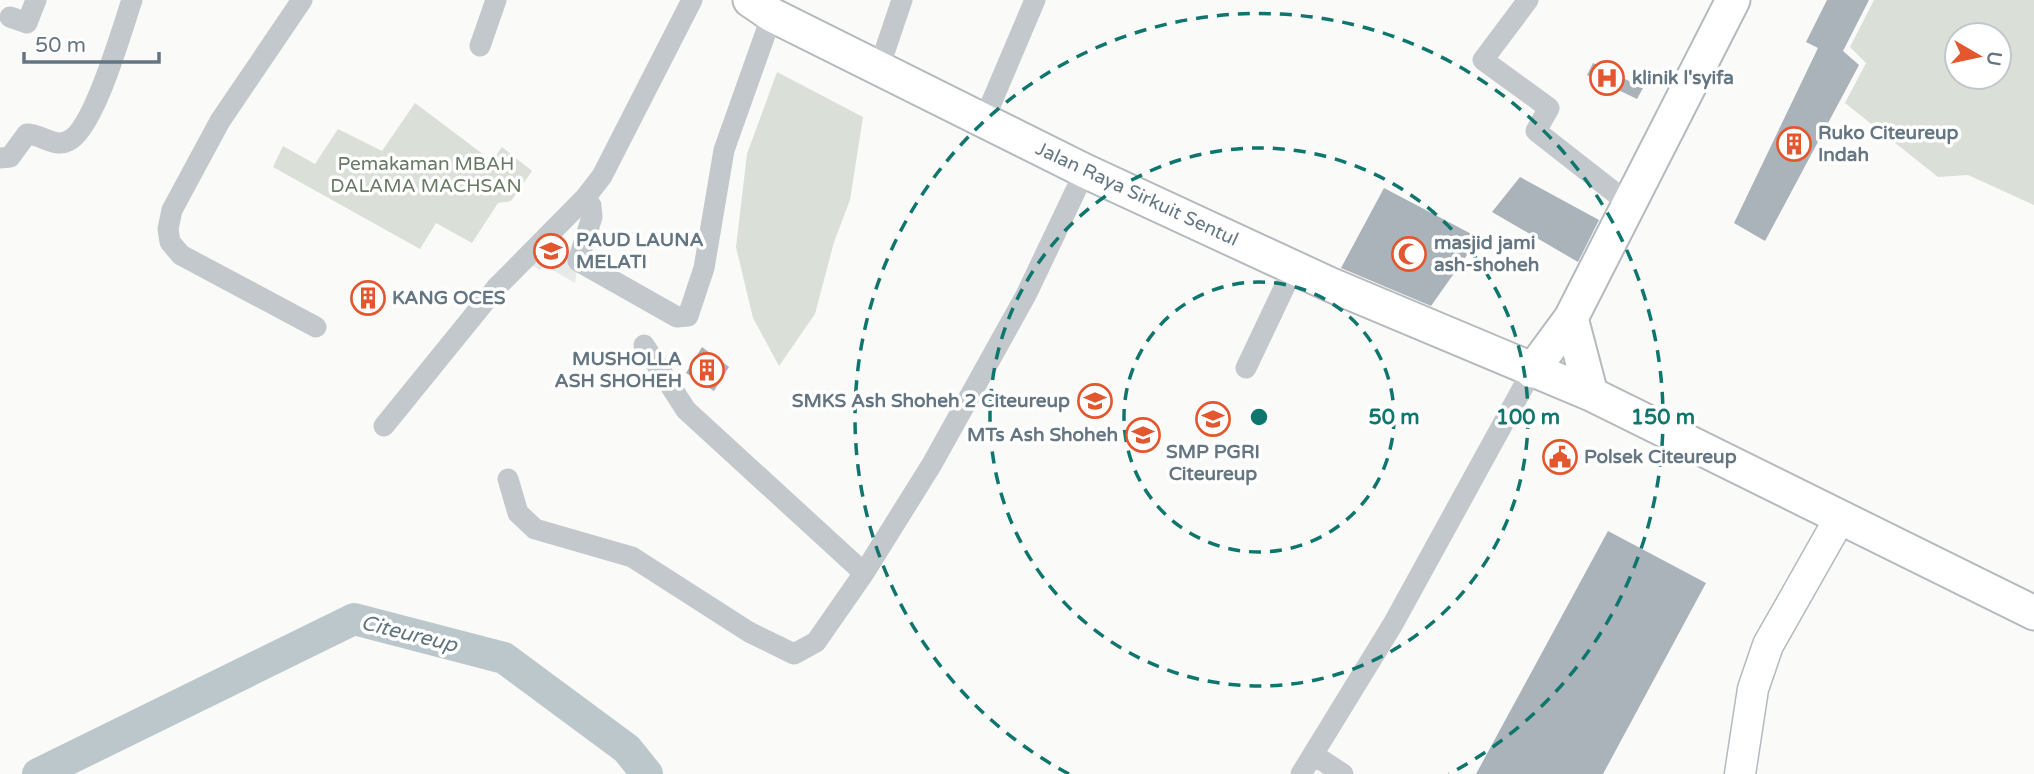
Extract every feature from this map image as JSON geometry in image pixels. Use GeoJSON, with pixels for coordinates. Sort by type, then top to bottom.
{"type":"FeatureCollection","features":[{"type":"Feature","properties":{"kind":"main road"},"geometry":{"type":"LineString","coordinates":[[1532,371],[1571,318],[1733,0]]}},
{"type":"Feature","properties":{"kind":"main road","name":"Jalan Raya Sirkuit Sentul"},"geometry":{"type":"LineString","coordinates":[[761,8],[1085,171],[1294,267],[1591,394],[2034,613]]}},
{"type":"Feature","properties":{"kind":"main road"},"geometry":{"type":"LineString","coordinates":[[1571,318],[1591,394]]}},
{"type":"Feature","properties":{"kind":"main road"},"geometry":{"type":"LineString","coordinates":[[1740,774],[1753,689],[1768,645],[1840,519]]}},
{"type":"Feature","properties":{"kind":"street"},"geometry":{"type":"LineString","coordinates":[[10,17],[27,23],[36,0]]}},
{"type":"Feature","properties":{"kind":"street"},"geometry":{"type":"LineString","coordinates":[[0,159],[10,157],[26,134],[60,144],[74,137],[94,109],[132,0]]}},
{"type":"Feature","properties":{"kind":"street"},"geometry":{"type":"LineString","coordinates":[[302,0],[220,121],[182,190],[168,229],[170,242],[181,255],[316,327]]}},
{"type":"Feature","properties":{"kind":"street"},"geometry":{"type":"LineString","coordinates":[[480,46],[496,0]]}},
{"type":"Feature","properties":{"kind":"street"},"geometry":{"type":"LineString","coordinates":[[384,426],[496,288],[580,203],[602,176],[692,0]]}},
{"type":"Feature","properties":{"kind":"street"},"geometry":{"type":"LineString","coordinates":[[879,68],[902,0]]}},
{"type":"Feature","properties":{"kind":"street"},"geometry":{"type":"LineString","coordinates":[[984,120],[1035,0]]}},
{"type":"Feature","properties":{"kind":"street"},"geometry":{"type":"LineString","coordinates":[[1528,0],[1483,60],[1549,108],[1536,131],[1628,203]]}},
{"type":"Feature","properties":{"kind":"street"},"geometry":{"type":"LineString","coordinates":[[580,203],[591,206],[592,217],[578,261],[677,317],[688,316],[704,268],[724,150],[761,8]]}},
{"type":"Feature","properties":{"kind":"street"},"geometry":{"type":"LineString","coordinates":[[508,480],[518,513],[535,529],[632,557],[749,632],[794,654],[816,642],[863,573],[973,395],[1026,295],[1085,171]]}},
{"type":"Feature","properties":{"kind":"street"},"geometry":{"type":"LineString","coordinates":[[1246,368],[1294,267]]}},
{"type":"Feature","properties":{"kind":"street"},"geometry":{"type":"LineString","coordinates":[[645,345],[686,411],[863,573]]}},
{"type":"Feature","properties":{"kind":"street"},"geometry":{"type":"LineString","coordinates":[[1343,774],[1313,766],[1532,371]]}},
{"type":"Feature","properties":{"kind":"shaded area","name":"PAUD LAUNA MELATI"},"geometry":{"type":"Polygon","coordinates":[[[549,239],[578,263],[575,283],[544,265],[540,270],[528,263],[549,239]]]}},
{"type":"Feature","properties":{"kind":"green space"},"geometry":{"type":"Polygon","coordinates":[[[1874,0],[2034,0],[2034,205],[1968,175],[1938,177],[1845,103],[1866,63],[1850,47],[1874,0]]]}},
{"type":"Feature","properties":{"kind":"green space"},"geometry":{"type":"Polygon","coordinates":[[[777,72],[863,117],[850,200],[834,242],[815,314],[779,366],[753,318],[736,247],[747,154],[777,72]]]}},
{"type":"Feature","properties":{"kind":"green space","name":"Pemakaman MBAH DALAMA MACHSAN"},"geometry":{"type":"Polygon","coordinates":[[[415,103],[492,161],[502,147],[532,171],[511,201],[498,203],[472,243],[436,223],[420,249],[273,167],[283,146],[315,164],[338,129],[382,151],[415,103]]]}},
{"type":"Feature","properties":{"kind":"building","name":"Ruko Citeureup Indah"},"geometry":{"type":"Polygon","coordinates":[[[1827,0],[1869,0],[1843,51],[1859,65],[1765,241],[1734,223],[1818,48],[1806,42],[1827,0]]]}},
{"type":"Feature","properties":{"kind":"building","name":"klinik l'syifa"},"geometry":{"type":"Polygon","coordinates":[[[1593,63],[1643,88],[1637,99],[1587,75],[1593,63]]]}},
{"type":"Feature","properties":{"kind":"building"},"geometry":{"type":"Polygon","coordinates":[[[1520,177],[1599,220],[1578,262],[1492,212],[1520,177]]]}},
{"type":"Feature","properties":{"kind":"building","name":"masjid jami ash-shoheh"},"geometry":{"type":"Polygon","coordinates":[[[1384,188],[1479,238],[1431,306],[1341,268],[1384,188]]]}},
{"type":"Feature","properties":{"kind":"building","name":"KANG OCES"},"geometry":{"type":"Polygon","coordinates":[[[364,284],[383,293],[375,309],[354,303],[364,284]]]}},
{"type":"Feature","properties":{"kind":"building","name":"MUSHOLLA ASH SHOHEH"},"geometry":{"type":"Polygon","coordinates":[[[702,347],[729,367],[714,391],[686,373],[702,347]]]}},
{"type":"Feature","properties":{"kind":"building"},"geometry":{"type":"Polygon","coordinates":[[[1608,531],[1706,583],[1603,774],[1476,774],[1608,531]]]}},
{"type":"Feature","properties":{"kind":"waterway","name":"Citeureup"},"geometry":{"type":"LineString","coordinates":[[38,774],[354,619],[504,658],[627,749],[647,774]]}},
{"type":"Feature","properties":{"kind":"place","name":"klinik l'syifa"},"geometry":{"type":"Point","coordinates":[1607,78]}},
{"type":"Feature","properties":{"kind":"place","name":"Ruko Citeureup Indah"},"geometry":{"type":"Point","coordinates":[1794,144]}},
{"type":"Feature","properties":{"kind":"place","name":"PAUD LAUNA MELATI"},"geometry":{"type":"Point","coordinates":[551,251]}},
{"type":"Feature","properties":{"kind":"place","name":"masjid jami ash-shoheh"},"geometry":{"type":"Point","coordinates":[1409,254]}},
{"type":"Feature","properties":{"kind":"place","name":"KANG OCES"},"geometry":{"type":"Point","coordinates":[368,298]}},
{"type":"Feature","properties":{"kind":"place","name":"MUSHOLLA ASH SHOHEH"},"geometry":{"type":"Point","coordinates":[707,370]}},
{"type":"Feature","properties":{"kind":"place","name":"SMKS Ash Shoheh 2 Citeureup"},"geometry":{"type":"Point","coordinates":[1095,401]}},
{"type":"Feature","properties":{"kind":"place","name":"SMP PGRI Citeureup"},"geometry":{"type":"Point","coordinates":[1213,419]}},
{"type":"Feature","properties":{"kind":"place","name":"MTs Ash Shoheh"},"geometry":{"type":"Point","coordinates":[1143,435]}},
{"type":"Feature","properties":{"kind":"place","name":"Polsek Citeureup"},"geometry":{"type":"Point","coordinates":[1560,457]}}]}
